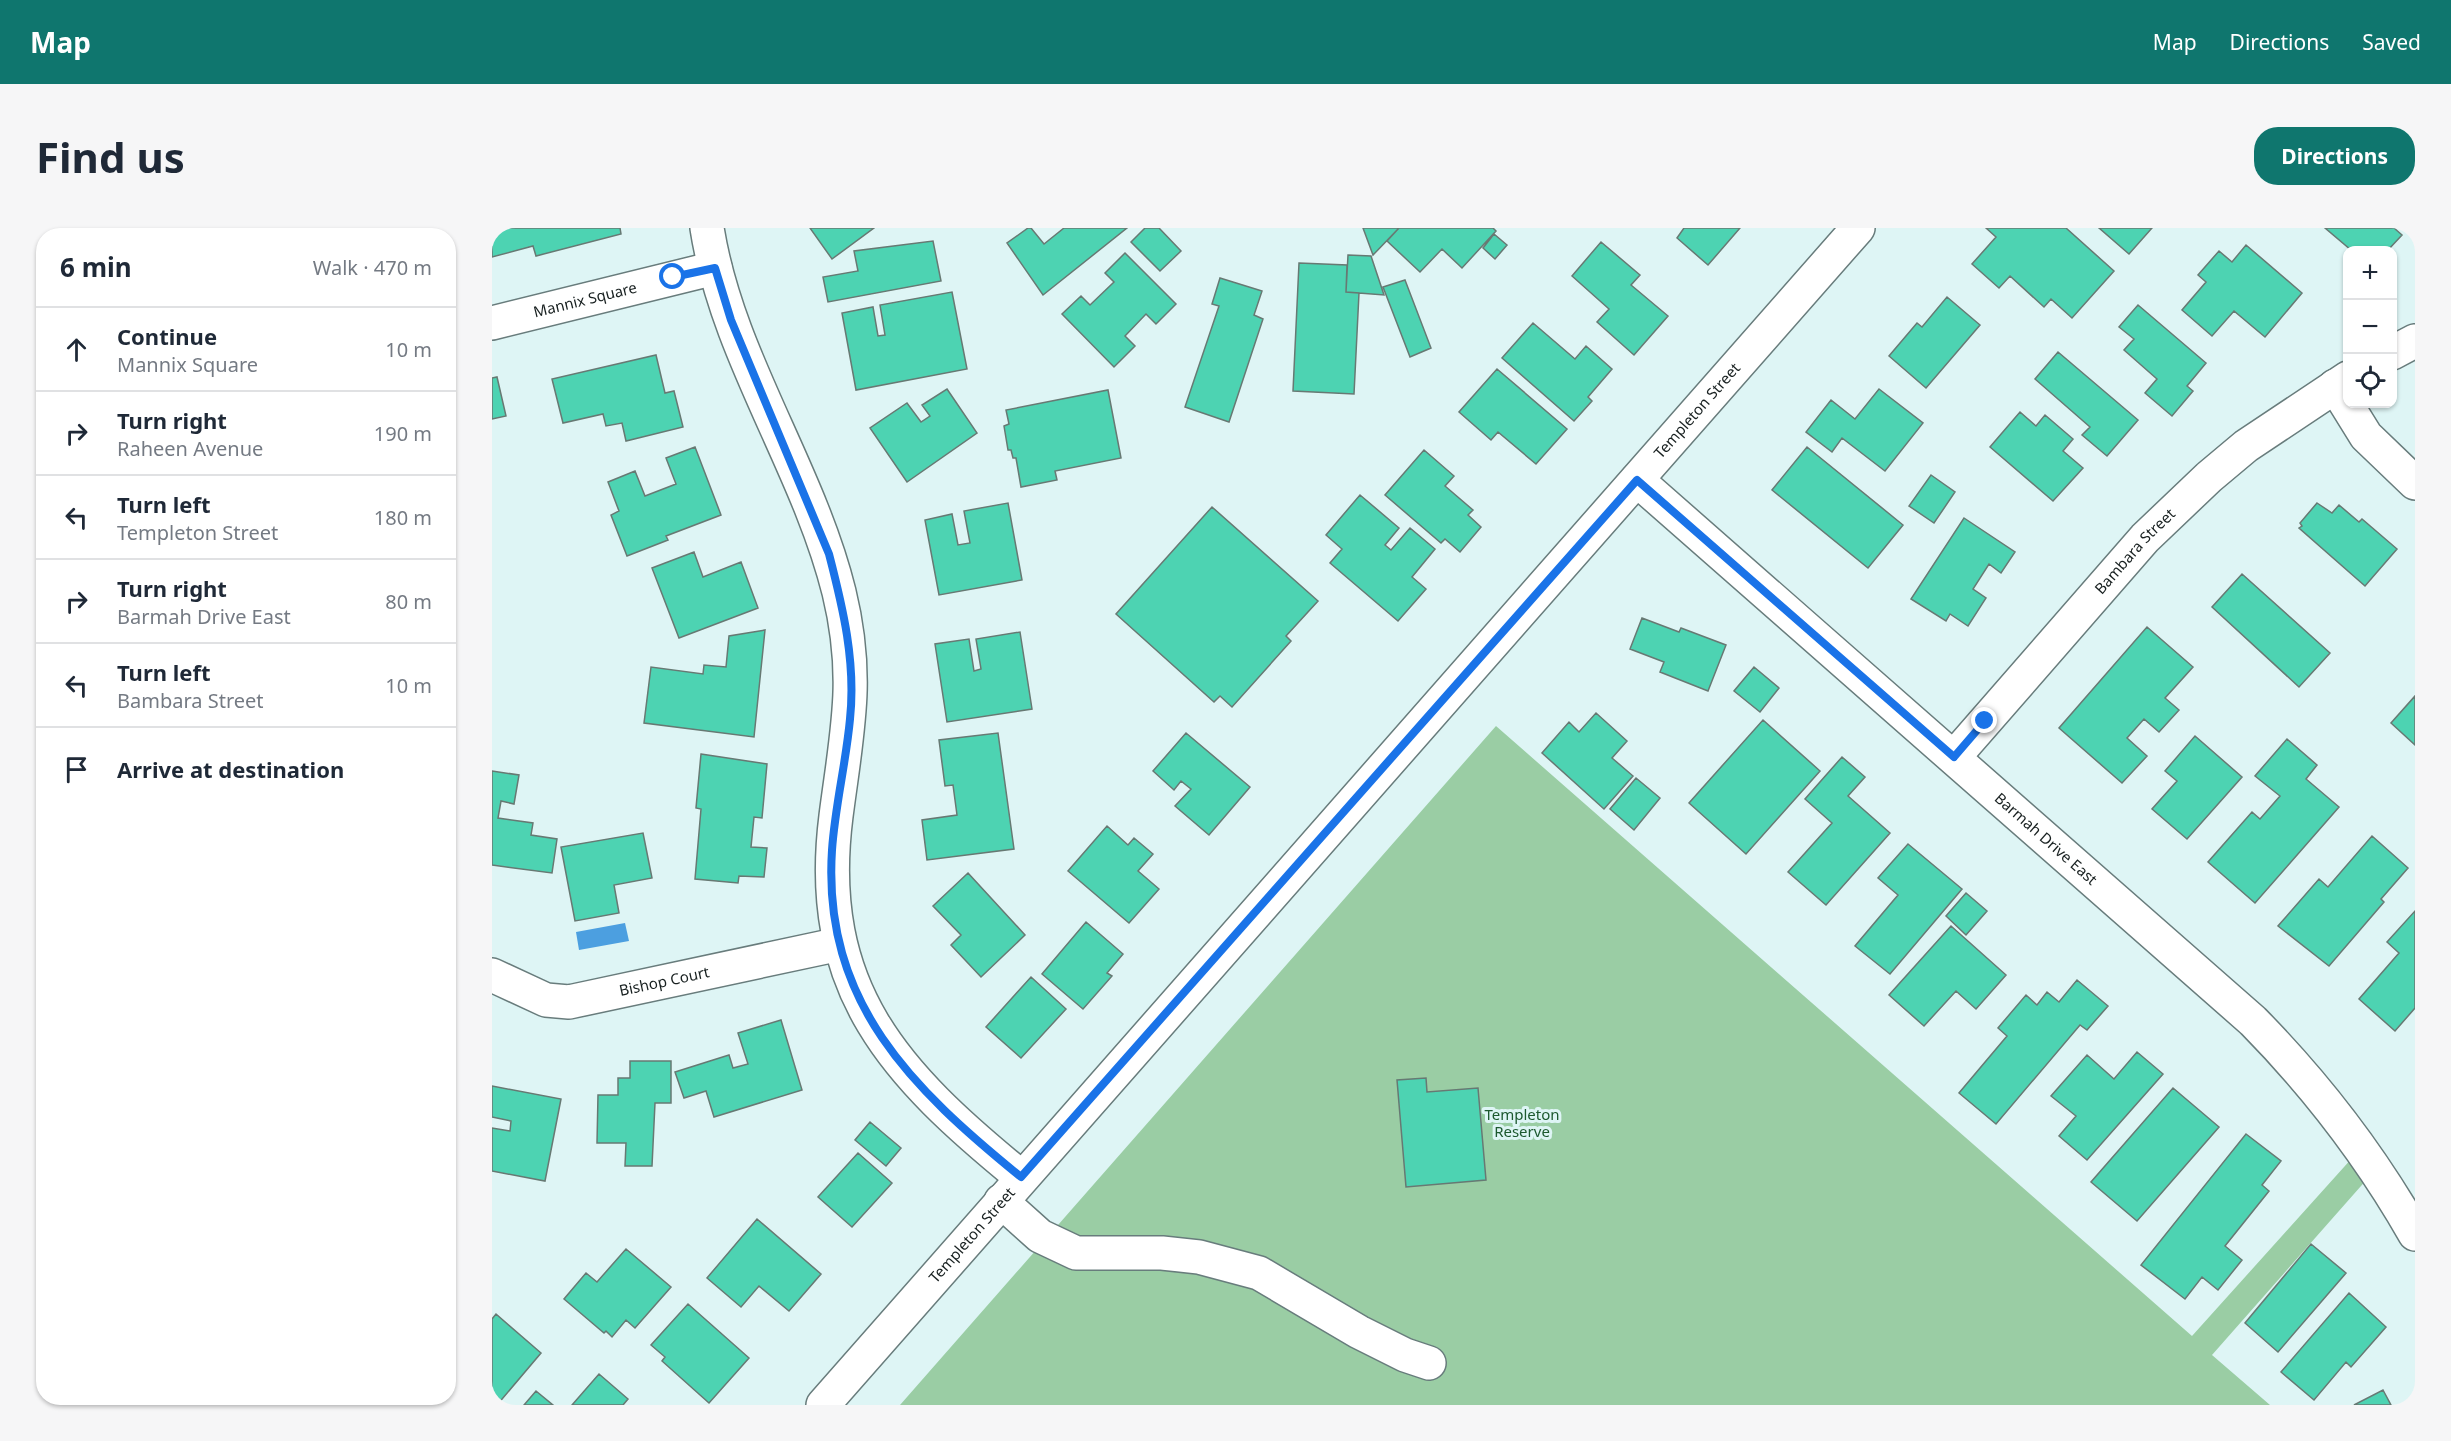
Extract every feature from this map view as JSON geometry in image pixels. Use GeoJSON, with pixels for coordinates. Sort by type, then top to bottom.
{"type":"FeatureCollection","features":[{"type":"Feature","properties":{"kind":"street"},"geometry":{"type":"LineString","coordinates":[[707,228],[715,268],[731,320],[829,554],[847,627],[852,678],[850,720],[832,851],[834,906],[840,944],[856,991],[869,1016],[906,1072],[956,1122],[1011,1189],[1040,1236],[1076,1252],[1162,1253],[1234,1264],[1259,1273],[1359,1332],[1405,1355],[1429,1363]]}},
{"type":"Feature","properties":{"kind":"street","name":"Templeton Street"},"geometry":{"type":"LineString","coordinates":[[823,1405],[1858,228]]}},
{"type":"Feature","properties":{"kind":"street","name":"Mannix Square"},"geometry":{"type":"LineString","coordinates":[[492,322],[715,268]]}},
{"type":"Feature","properties":{"kind":"street"},"geometry":{"type":"LineString","coordinates":[[2397,350],[2415,341]]}},
{"type":"Feature","properties":{"kind":"street"},"geometry":{"type":"LineString","coordinates":[[2341,382],[2366,436],[2415,483]]}},
{"type":"Feature","properties":{"kind":"street","name":"Bambara Street"},"geometry":{"type":"LineString","coordinates":[[1954,757],[2145,538],[2178,505],[2282,419],[2341,382]]}},
{"type":"Feature","properties":{"kind":"street","name":"Barmah Drive East"},"geometry":{"type":"LineString","coordinates":[[1637,480],[2220,991],[2284,1053],[2353,1134],[2415,1234]]}},
{"type":"Feature","properties":{"kind":"street","name":"Bishop Court"},"geometry":{"type":"LineString","coordinates":[[492,975],[546,1000],[569,1002],[840,944]]}},
{"type":"Feature","properties":{"kind":"green space","name":"Templeton Reserve"},"geometry":{"type":"Polygon","coordinates":[[[1496,726],[2192,1336],[2362,1147],[2376,1169],[2212,1355],[2270,1405],[900,1405],[1496,726]]]}},
{"type":"Feature","properties":{"kind":"water"},"geometry":{"type":"Polygon","coordinates":[[[625,923],[629,941],[579,950],[576,932],[625,923]]]}},
{"type":"Feature","properties":{"kind":"building"},"geometry":{"type":"Polygon","coordinates":[[[492,228],[620,228],[621,234],[536,256],[533,246],[492,257],[492,228]]]}},
{"type":"Feature","properties":{"kind":"building"},"geometry":{"type":"Polygon","coordinates":[[[810,228],[874,228],[832,259],[810,228]]]}},
{"type":"Feature","properties":{"kind":"building"},"geometry":{"type":"Polygon","coordinates":[[[1031,228],[1044,244],[1064,228],[1127,228],[1043,295],[1007,243],[1031,228]]]}},
{"type":"Feature","properties":{"kind":"building"},"geometry":{"type":"Polygon","coordinates":[[[1145,228],[1159,228],[1181,251],[1160,271],[1131,242],[1145,228]]]}},
{"type":"Feature","properties":{"kind":"building"},"geometry":{"type":"Polygon","coordinates":[[[1363,228],[1399,228],[1373,255],[1363,228]]]}},
{"type":"Feature","properties":{"kind":"building"},"geometry":{"type":"Polygon","coordinates":[[[1399,228],[1493,228],[1496,231],[1462,268],[1442,249],[1420,272],[1387,241],[1399,228]]]}},
{"type":"Feature","properties":{"kind":"building"},"geometry":{"type":"Polygon","coordinates":[[[1684,228],[1740,228],[1708,265],[1677,238],[1684,228]]]}},
{"type":"Feature","properties":{"kind":"building"},"geometry":{"type":"Polygon","coordinates":[[[1986,228],[2066,228],[2114,271],[2072,318],[2051,299],[2044,307],[2010,276],[1999,288],[1972,264],[1996,237],[1986,228]]]}},
{"type":"Feature","properties":{"kind":"building"},"geometry":{"type":"Polygon","coordinates":[[[2099,228],[2152,228],[2129,254],[2099,228]]]}},
{"type":"Feature","properties":{"kind":"building"},"geometry":{"type":"Polygon","coordinates":[[[2325,228],[2394,228],[2402,235],[2392,246],[2346,246],[2325,228]]]}},
{"type":"Feature","properties":{"kind":"building"},"geometry":{"type":"Polygon","coordinates":[[[1494,234],[1507,245],[1495,259],[1483,248],[1494,234]]]}},
{"type":"Feature","properties":{"kind":"building"},"geometry":{"type":"Polygon","coordinates":[[[933,241],[941,281],[828,302],[823,277],[858,271],[854,251],[933,241]]]}},
{"type":"Feature","properties":{"kind":"building"},"geometry":{"type":"Polygon","coordinates":[[[1601,242],[1640,275],[1631,285],[1668,316],[1634,355],[1597,322],[1609,309],[1572,276],[1601,242]]]}},
{"type":"Feature","properties":{"kind":"building"},"geometry":{"type":"Polygon","coordinates":[[[2246,245],[2302,293],[2265,337],[2234,311],[2212,336],[2182,310],[2206,282],[2198,275],[2219,251],[2232,262],[2246,245]]]}},
{"type":"Feature","properties":{"kind":"building"},"geometry":{"type":"Polygon","coordinates":[[[1125,253],[1176,304],[1156,324],[1146,314],[1125,336],[1135,346],[1114,367],[1062,314],[1081,296],[1090,305],[1114,282],[1105,273],[1125,253]]]}},
{"type":"Feature","properties":{"kind":"building"},"geometry":{"type":"Polygon","coordinates":[[[1348,255],[1371,256],[1384,295],[1346,292],[1348,255]]]}},
{"type":"Feature","properties":{"kind":"building"},"geometry":{"type":"Polygon","coordinates":[[[1299,263],[1347,265],[1346,292],[1359,293],[1354,394],[1293,391],[1299,263]]]}},
{"type":"Feature","properties":{"kind":"building"},"geometry":{"type":"Polygon","coordinates":[[[1220,278],[1262,291],[1254,315],[1263,319],[1229,422],[1185,407],[1219,306],[1212,304],[1220,278]]]}},
{"type":"Feature","properties":{"kind":"building"},"geometry":{"type":"Polygon","coordinates":[[[1405,280],[1431,348],[1410,357],[1383,287],[1405,280]]]}},
{"type":"Feature","properties":{"kind":"building"},"geometry":{"type":"Polygon","coordinates":[[[952,292],[967,369],[856,390],[842,313],[873,307],[878,336],[885,335],[880,305],[952,292]]]}},
{"type":"Feature","properties":{"kind":"building"},"geometry":{"type":"Polygon","coordinates":[[[1947,297],[1980,325],[1926,388],[1889,356],[1917,323],[1922,327],[1947,297]]]}},
{"type":"Feature","properties":{"kind":"building"},"geometry":{"type":"Polygon","coordinates":[[[2138,305],[2206,363],[2187,386],[2193,391],[2172,416],[2145,393],[2157,379],[2124,350],[2134,339],[2119,327],[2138,305]]]}},
{"type":"Feature","properties":{"kind":"building"},"geometry":{"type":"Polygon","coordinates":[[[1533,323],[1575,359],[1586,346],[1612,369],[1588,397],[1592,401],[1574,421],[1502,358],[1533,323]]]}},
{"type":"Feature","properties":{"kind":"building"},"geometry":{"type":"Polygon","coordinates":[[[2058,352],[2138,420],[2107,456],[2082,435],[2090,427],[2035,379],[2058,352]]]}},
{"type":"Feature","properties":{"kind":"building"},"geometry":{"type":"Polygon","coordinates":[[[656,355],[665,393],[674,391],[683,427],[626,441],[622,423],[606,426],[603,414],[563,423],[552,379],[656,355]]]}},
{"type":"Feature","properties":{"kind":"building"},"geometry":{"type":"Polygon","coordinates":[[[1497,369],[1567,429],[1536,464],[1498,432],[1491,440],[1459,412],[1497,369]]]}},
{"type":"Feature","properties":{"kind":"building"},"geometry":{"type":"Polygon","coordinates":[[[497,377],[506,416],[492,419],[492,378],[497,377]]]}},
{"type":"Feature","properties":{"kind":"building"},"geometry":{"type":"Polygon","coordinates":[[[947,389],[977,433],[907,482],[870,428],[907,403],[921,422],[930,416],[922,405],[947,389]]]}},
{"type":"Feature","properties":{"kind":"building"},"geometry":{"type":"Polygon","coordinates":[[[1879,389],[1923,423],[1885,471],[1842,438],[1832,452],[1806,432],[1831,400],[1855,419],[1879,389]]]}},
{"type":"Feature","properties":{"kind":"building"},"geometry":{"type":"Polygon","coordinates":[[[1108,390],[1121,458],[1055,471],[1057,480],[1021,487],[1016,458],[1013,458],[1011,450],[1008,450],[1004,426],[1009,424],[1006,410],[1108,390]]]}},
{"type":"Feature","properties":{"kind":"building"},"geometry":{"type":"Polygon","coordinates":[[[2020,412],[2036,426],[2045,415],[2073,439],[2063,451],[2083,468],[2053,501],[1990,447],[2020,412]]]}},
{"type":"Feature","properties":{"kind":"building"},"geometry":{"type":"Polygon","coordinates":[[[695,447],[721,515],[666,536],[668,540],[627,556],[611,515],[619,511],[608,482],[635,471],[645,496],[676,484],[666,458],[695,447]]]}},
{"type":"Feature","properties":{"kind":"building"},"geometry":{"type":"Polygon","coordinates":[[[1807,447],[1903,525],[1868,568],[1772,490],[1807,447]]]}},
{"type":"Feature","properties":{"kind":"building"},"geometry":{"type":"Polygon","coordinates":[[[1424,450],[1454,476],[1445,486],[1473,510],[1468,515],[1481,527],[1460,552],[1445,539],[1441,543],[1385,495],[1424,450]]]}},
{"type":"Feature","properties":{"kind":"building"},"geometry":{"type":"Polygon","coordinates":[[[1931,475],[1955,492],[1934,523],[1909,506],[1931,475]]]}},
{"type":"Feature","properties":{"kind":"building"},"geometry":{"type":"Polygon","coordinates":[[[1360,495],[1399,528],[1385,545],[1391,550],[1410,528],[1435,549],[1412,577],[1426,589],[1398,621],[1330,563],[1342,549],[1326,535],[1360,495]]]}},
{"type":"Feature","properties":{"kind":"building"},"geometry":{"type":"Polygon","coordinates":[[[1008,503],[1022,580],[939,595],[925,520],[952,514],[958,545],[970,543],[964,511],[1008,503]]]}},
{"type":"Feature","properties":{"kind":"building"},"geometry":{"type":"Polygon","coordinates":[[[2317,503],[2332,513],[2339,505],[2359,522],[2362,519],[2397,549],[2365,586],[2299,528],[2302,526],[2300,523],[2317,503]]]}},
{"type":"Feature","properties":{"kind":"building"},"geometry":{"type":"Polygon","coordinates":[[[1212,507],[1318,601],[1286,636],[1291,641],[1232,707],[1220,696],[1214,702],[1116,614],[1212,507]]]}},
{"type":"Feature","properties":{"kind":"building"},"geometry":{"type":"Polygon","coordinates":[[[1964,518],[2015,552],[2001,573],[1989,564],[1973,589],[1986,598],[1968,626],[1950,614],[1946,621],[1911,599],[1964,518]]]}},
{"type":"Feature","properties":{"kind":"building"},"geometry":{"type":"Polygon","coordinates":[[[694,552],[703,577],[741,562],[758,608],[679,638],[652,568],[694,552]]]}},
{"type":"Feature","properties":{"kind":"building"},"geometry":{"type":"Polygon","coordinates":[[[2242,574],[2330,653],[2299,687],[2212,607],[2242,574]]]}},
{"type":"Feature","properties":{"kind":"building"},"geometry":{"type":"Polygon","coordinates":[[[1642,618],[1679,632],[1681,628],[1726,645],[1708,691],[1660,672],[1664,662],[1630,649],[1642,618]]]}},
{"type":"Feature","properties":{"kind":"building"},"geometry":{"type":"Polygon","coordinates":[[[2147,627],[2193,667],[2165,698],[2179,710],[2159,732],[2144,719],[2127,738],[2147,756],[2122,783],[2059,728],[2147,627]]]}},
{"type":"Feature","properties":{"kind":"building"},"geometry":{"type":"Polygon","coordinates":[[[765,630],[754,737],[644,723],[651,667],[703,674],[704,665],[726,667],[729,636],[765,630]]]}},
{"type":"Feature","properties":{"kind":"building"},"geometry":{"type":"Polygon","coordinates":[[[1020,632],[1032,709],[947,722],[935,644],[969,639],[974,671],[981,669],[976,639],[1020,632]]]}},
{"type":"Feature","properties":{"kind":"building"},"geometry":{"type":"Polygon","coordinates":[[[1754,667],[1779,688],[1760,712],[1734,691],[1754,667]]]}},
{"type":"Feature","properties":{"kind":"building"},"geometry":{"type":"Polygon","coordinates":[[[2415,696],[2415,745],[2391,723],[2415,696]]]}},
{"type":"Feature","properties":{"kind":"building"},"geometry":{"type":"Polygon","coordinates":[[[1596,713],[1627,741],[1612,758],[1633,776],[1604,809],[1542,753],[1569,722],[1579,732],[1596,713]]]}},
{"type":"Feature","properties":{"kind":"building"},"geometry":{"type":"Polygon","coordinates":[[[1763,720],[1820,771],[1746,854],[1689,803],[1763,720]]]}},
{"type":"Feature","properties":{"kind":"building"},"geometry":{"type":"Polygon","coordinates":[[[998,733],[1014,849],[927,860],[922,820],[957,815],[953,785],[945,786],[939,740],[998,733]]]}},
{"type":"Feature","properties":{"kind":"building"},"geometry":{"type":"Polygon","coordinates":[[[1186,733],[1250,787],[1209,835],[1175,806],[1191,789],[1181,781],[1174,790],[1153,771],[1186,733]]]}},
{"type":"Feature","properties":{"kind":"building"},"geometry":{"type":"Polygon","coordinates":[[[2195,736],[2242,777],[2187,839],[2152,809],[2177,781],[2165,771],[2195,736]]]}},
{"type":"Feature","properties":{"kind":"building"},"geometry":{"type":"Polygon","coordinates":[[[2287,739],[2317,765],[2306,779],[2339,807],[2255,903],[2208,862],[2252,812],[2260,819],[2280,796],[2255,776],[2287,739]]]}},
{"type":"Feature","properties":{"kind":"building"},"geometry":{"type":"Polygon","coordinates":[[[701,754],[767,764],[762,818],[754,817],[751,847],[767,848],[764,877],[739,876],[738,883],[695,879],[701,809],[696,808],[701,754]]]}},
{"type":"Feature","properties":{"kind":"building"},"geometry":{"type":"Polygon","coordinates":[[[1842,757],[1865,777],[1848,796],[1890,833],[1826,905],[1788,872],[1832,823],[1805,799],[1842,757]]]}},
{"type":"Feature","properties":{"kind":"building"},"geometry":{"type":"Polygon","coordinates":[[[492,771],[519,775],[514,804],[501,801],[498,818],[533,823],[531,835],[557,839],[552,873],[492,865],[492,771]]]}},
{"type":"Feature","properties":{"kind":"building"},"geometry":{"type":"Polygon","coordinates":[[[1636,778],[1660,798],[1634,830],[1610,809],[1636,778]]]}},
{"type":"Feature","properties":{"kind":"building"},"geometry":{"type":"Polygon","coordinates":[[[1107,826],[1128,845],[1134,838],[1153,854],[1138,871],[1159,889],[1129,923],[1068,871],[1107,826]]]}},
{"type":"Feature","properties":{"kind":"building"},"geometry":{"type":"Polygon","coordinates":[[[643,833],[652,878],[614,885],[619,913],[575,921],[561,847],[643,833]]]}},
{"type":"Feature","properties":{"kind":"building"},"geometry":{"type":"Polygon","coordinates":[[[2372,836],[2408,868],[2381,899],[2384,902],[2329,966],[2278,926],[2319,879],[2328,887],[2372,836]]]}},
{"type":"Feature","properties":{"kind":"building"},"geometry":{"type":"Polygon","coordinates":[[[1908,844],[1962,889],[1890,974],[1855,946],[1898,895],[1878,878],[1908,844]]]}},
{"type":"Feature","properties":{"kind":"building"},"geometry":{"type":"Polygon","coordinates":[[[968,873],[1025,935],[981,977],[951,945],[961,935],[933,906],[968,873]]]}},
{"type":"Feature","properties":{"kind":"building"},"geometry":{"type":"Polygon","coordinates":[[[1966,893],[1987,911],[1966,935],[1946,916],[1966,893]]]}},
{"type":"Feature","properties":{"kind":"building"},"geometry":{"type":"Polygon","coordinates":[[[2415,911],[2415,1008],[2395,1031],[2359,999],[2399,953],[2387,942],[2415,911]]]}},
{"type":"Feature","properties":{"kind":"building"},"geometry":{"type":"Polygon","coordinates":[[[1086,922],[1123,954],[1107,973],[1112,976],[1083,1009],[1042,974],[1086,922]]]}},
{"type":"Feature","properties":{"kind":"building"},"geometry":{"type":"Polygon","coordinates":[[[1951,926],[2006,975],[1976,1009],[1956,991],[1924,1026],[1889,995],[1951,926]]]}},
{"type":"Feature","properties":{"kind":"building"},"geometry":{"type":"Polygon","coordinates":[[[1031,977],[1066,1009],[1021,1058],[986,1027],[1031,977]]]}},
{"type":"Feature","properties":{"kind":"building"},"geometry":{"type":"Polygon","coordinates":[[[2077,980],[2108,1006],[2087,1030],[2080,1025],[1996,1124],[1959,1093],[2007,1036],[1998,1028],[2026,995],[2037,1005],[2047,992],[2059,1002],[2077,980]]]}},
{"type":"Feature","properties":{"kind":"building"},"geometry":{"type":"Polygon","coordinates":[[[781,1020],[802,1090],[714,1117],[706,1091],[684,1098],[675,1072],[729,1055],[733,1068],[748,1064],[738,1033],[781,1020]]]}},
{"type":"Feature","properties":{"kind":"building"},"geometry":{"type":"Polygon","coordinates":[[[2137,1052],[2163,1074],[2087,1160],[2059,1136],[2076,1116],[2051,1096],[2087,1055],[2114,1079],[2137,1052]]]}},
{"type":"Feature","properties":{"kind":"building"},"geometry":{"type":"Polygon","coordinates":[[[630,1061],[671,1061],[671,1103],[655,1103],[652,1166],[625,1166],[626,1143],[597,1143],[598,1095],[618,1095],[618,1078],[630,1078],[630,1061]]]}},
{"type":"Feature","properties":{"kind":"building"},"geometry":{"type":"Polygon","coordinates":[[[1426,1078],[1427,1092],[1478,1088],[1486,1180],[1406,1187],[1397,1080],[1426,1078]]]}},
{"type":"Feature","properties":{"kind":"building"},"geometry":{"type":"Polygon","coordinates":[[[492,1086],[561,1099],[545,1181],[492,1171],[492,1128],[510,1131],[511,1121],[492,1117],[492,1086]]]}},
{"type":"Feature","properties":{"kind":"building"},"geometry":{"type":"Polygon","coordinates":[[[2173,1088],[2219,1127],[2137,1221],[2091,1182],[2173,1088]]]}},
{"type":"Feature","properties":{"kind":"building"},"geometry":{"type":"Polygon","coordinates":[[[870,1122],[901,1148],[886,1166],[855,1140],[870,1122]]]}},
{"type":"Feature","properties":{"kind":"building"},"geometry":{"type":"Polygon","coordinates":[[[2246,1134],[2281,1161],[2262,1185],[2269,1191],[2225,1246],[2242,1260],[2218,1290],[2202,1277],[2185,1299],[2141,1265],[2246,1134]]]}},
{"type":"Feature","properties":{"kind":"building"},"geometry":{"type":"Polygon","coordinates":[[[858,1153],[892,1183],[852,1227],[818,1197],[858,1153]]]}},
{"type":"Feature","properties":{"kind":"building"},"geometry":{"type":"Polygon","coordinates":[[[757,1219],[821,1274],[789,1311],[759,1286],[741,1307],[707,1278],[757,1219]]]}},
{"type":"Feature","properties":{"kind":"building"},"geometry":{"type":"Polygon","coordinates":[[[2311,1244],[2346,1273],[2278,1352],[2245,1323],[2311,1244]]]}},
{"type":"Feature","properties":{"kind":"building"},"geometry":{"type":"Polygon","coordinates":[[[626,1249],[671,1287],[635,1328],[626,1320],[612,1337],[606,1331],[604,1333],[564,1299],[586,1273],[597,1282],[626,1249]]]}},
{"type":"Feature","properties":{"kind":"building"},"geometry":{"type":"Polygon","coordinates":[[[2349,1293],[2386,1327],[2351,1367],[2346,1362],[2314,1400],[2281,1372],[2349,1293]]]}},
{"type":"Feature","properties":{"kind":"building"},"geometry":{"type":"Polygon","coordinates":[[[688,1304],[749,1358],[709,1403],[662,1361],[665,1357],[651,1345],[688,1304]]]}},
{"type":"Feature","properties":{"kind":"building"},"geometry":{"type":"Polygon","coordinates":[[[496,1314],[541,1353],[497,1405],[492,1405],[492,1319],[496,1314]]]}},
{"type":"Feature","properties":{"kind":"building"},"geometry":{"type":"Polygon","coordinates":[[[599,1374],[628,1399],[623,1405],[572,1405],[599,1374]]]}},
{"type":"Feature","properties":{"kind":"building"},"geometry":{"type":"Polygon","coordinates":[[[2383,1390],[2391,1405],[2354,1405],[2383,1390]]]}},
{"type":"Feature","properties":{"kind":"building"},"geometry":{"type":"Polygon","coordinates":[[[536,1391],[553,1405],[524,1405],[536,1391]]]}},
{"type":"Feature","properties":{"kind":"route"},"geometry":{"type":"LineString","coordinates":[[673,277],[715,268],[731,320],[829,554],[839,592],[847,627],[852,678],[850,720],[832,851],[832,882],[840,944],[856,991],[884,1042],[906,1072],[956,1122],[1021,1177],[1637,480],[1954,757],[1985,721]]}}]}
